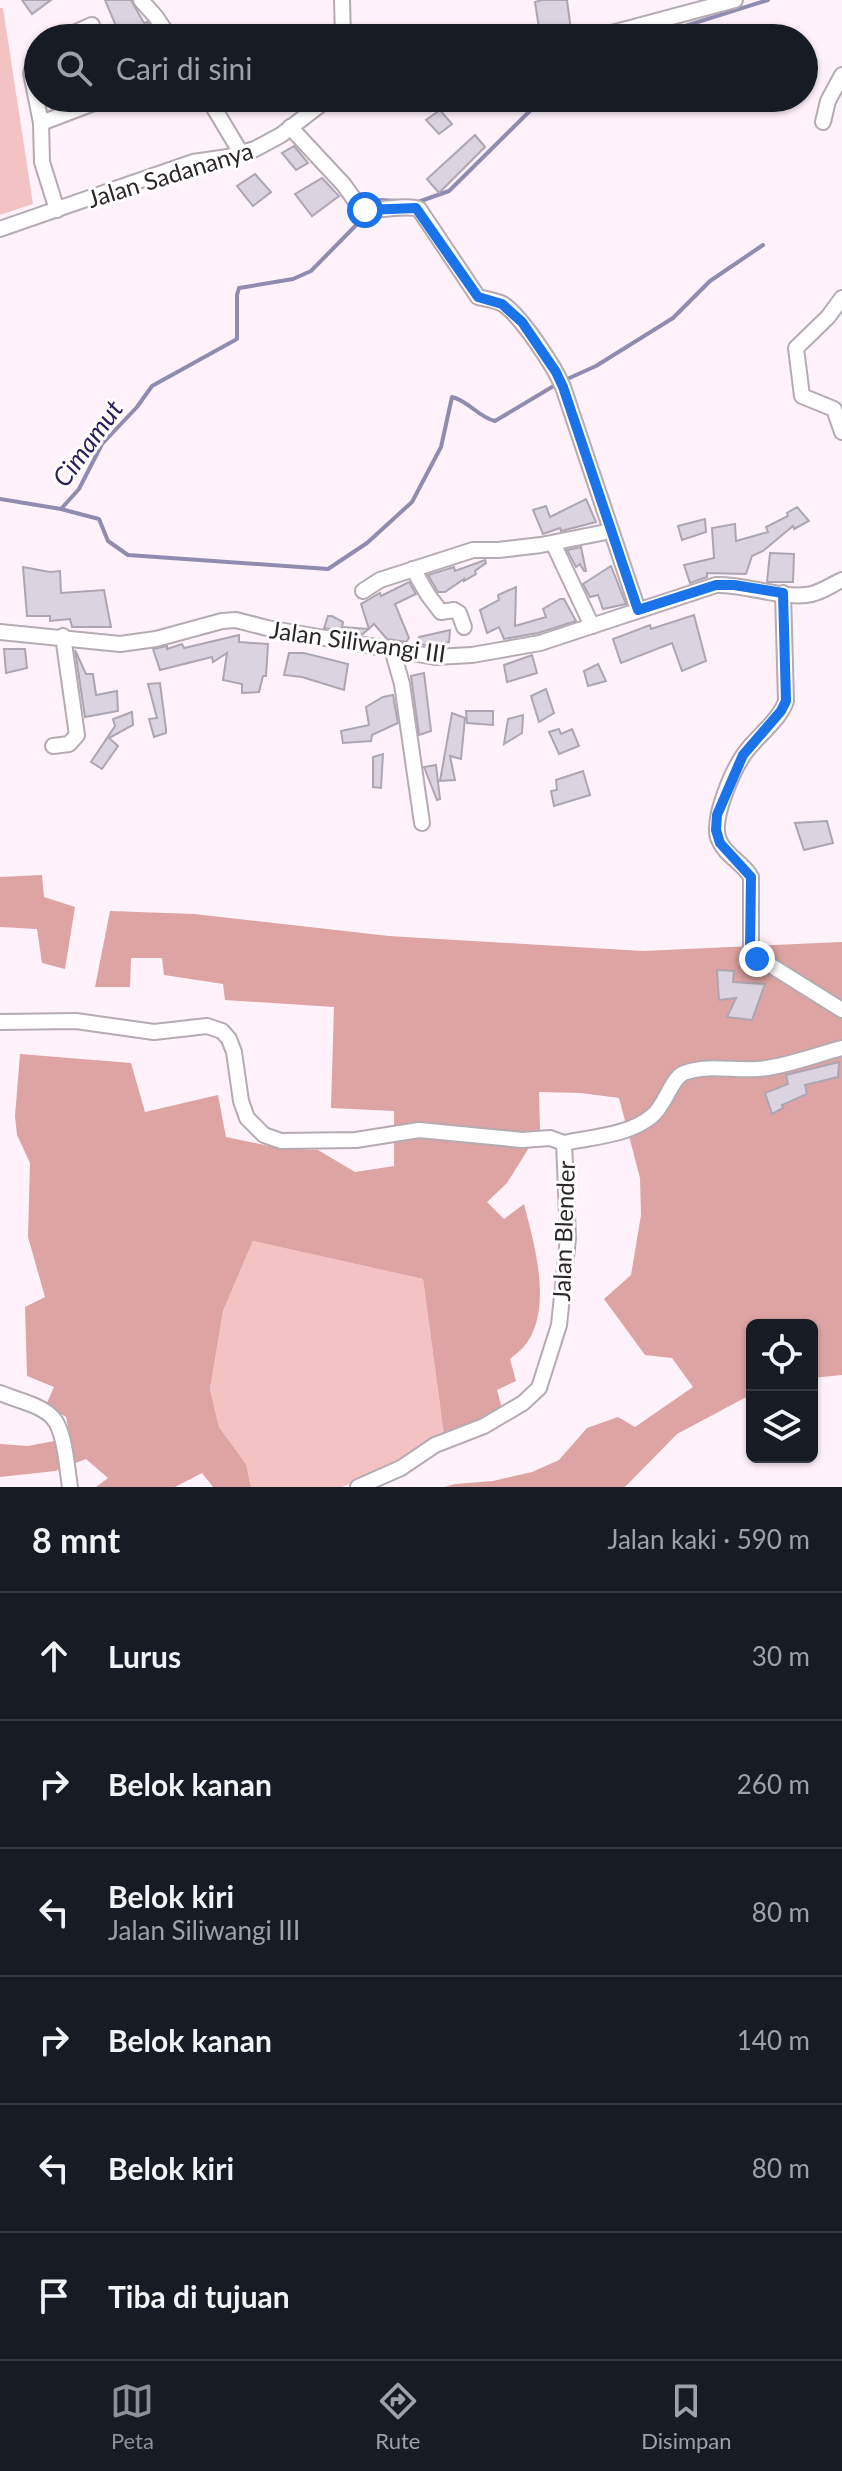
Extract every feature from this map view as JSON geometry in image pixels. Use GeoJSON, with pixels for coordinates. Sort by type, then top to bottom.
{"type":"FeatureCollection","features":[{"type":"Feature","properties":{"kind":"street"},"geometry":{"type":"LineString","coordinates":[[141,0],[159,24]]}},
{"type":"Feature","properties":{"kind":"street"},"geometry":{"type":"LineString","coordinates":[[342,0],[343,24]]}},
{"type":"Feature","properties":{"kind":"street"},"geometry":{"type":"LineString","coordinates":[[645,24],[735,0]]}},
{"type":"Feature","properties":{"kind":"street"},"geometry":{"type":"LineString","coordinates":[[823,122],[828,101],[842,75]]}},
{"type":"Feature","properties":{"kind":"street"},"geometry":{"type":"LineString","coordinates":[[39,112],[42,162],[57,210]]}},
{"type":"Feature","properties":{"kind":"street"},"geometry":{"type":"LineString","coordinates":[[41,123],[70,112]]}},
{"type":"Feature","properties":{"kind":"street"},"geometry":{"type":"LineString","coordinates":[[216,112],[241,153]]}},
{"type":"Feature","properties":{"kind":"street","name":"Jalan Sadananya"},"geometry":{"type":"LineString","coordinates":[[0,229],[193,162],[241,153],[268,142],[310,112]]}},
{"type":"Feature","properties":{"kind":"street"},"geometry":{"type":"LineString","coordinates":[[290,127],[344,185],[359,207],[369,210],[419,209],[478,297],[502,304],[522,322],[562,383],[638,610]]}},
{"type":"Feature","properties":{"kind":"street"},"geometry":{"type":"LineString","coordinates":[[842,298],[828,317],[796,348],[802,396],[834,409],[842,432]]}},
{"type":"Feature","properties":{"kind":"street"},"geometry":{"type":"LineString","coordinates":[[363,591],[374,582],[478,549],[498,550],[553,543],[611,531]]}},
{"type":"Feature","properties":{"kind":"street"},"geometry":{"type":"LineString","coordinates":[[553,543],[592,626]]}},
{"type":"Feature","properties":{"kind":"street"},"geometry":{"type":"LineString","coordinates":[[413,569],[441,612],[454,610],[459,613],[464,627]]}},
{"type":"Feature","properties":{"kind":"street","name":"Jalan Siliwangi III"},"geometry":{"type":"LineString","coordinates":[[0,632],[120,644],[236,620],[435,657],[496,652],[540,643],[716,585],[805,595],[842,580]]}},
{"type":"Feature","properties":{"kind":"street"},"geometry":{"type":"LineString","coordinates":[[783,593],[786,701],[743,755],[716,823],[720,843],[751,877],[750,948],[757,959],[842,1010]]}},
{"type":"Feature","properties":{"kind":"street"},"geometry":{"type":"LineString","coordinates":[[53,746],[69,744],[77,735],[63,636]]}},
{"type":"Feature","properties":{"kind":"street"},"geometry":{"type":"LineString","coordinates":[[392,649],[402,684],[422,823]]}},
{"type":"Feature","properties":{"kind":"street","name":"Jalan Blender"},"geometry":{"type":"LineString","coordinates":[[6,1022],[76,1021],[154,1032],[207,1026],[222,1031],[234,1052],[241,1101],[247,1118],[264,1135],[281,1141],[356,1140],[419,1130],[522,1140],[550,1138],[564,1143],[568,1238],[559,1325],[539,1388],[523,1403],[484,1426],[435,1445],[401,1468],[358,1487]]}},
{"type":"Feature","properties":{"kind":"street"},"geometry":{"type":"LineString","coordinates":[[0,1037],[6,1022]]}},
{"type":"Feature","properties":{"kind":"street"},"geometry":{"type":"LineString","coordinates":[[564,1143],[632,1128],[647,1120],[664,1104],[682,1073],[704,1068],[759,1069],[842,1048]]}},
{"type":"Feature","properties":{"kind":"street"},"geometry":{"type":"LineString","coordinates":[[0,1393],[54,1418],[61,1434],[70,1487]]}},
{"type":"Feature","properties":{"kind":"shaded area"},"geometry":{"type":"Polygon","coordinates":[[[0,8],[3,8],[33,204],[0,215],[0,8]]]}},
{"type":"Feature","properties":{"kind":"shaded area"},"geometry":{"type":"Polygon","coordinates":[[[42,875],[44,897],[75,907],[65,969],[42,963],[37,929],[0,927],[0,877],[42,875]]]}},
{"type":"Feature","properties":{"kind":"shaded area"},"geometry":{"type":"Polygon","coordinates":[[[110,911],[194,914],[389,936],[643,951],[842,942],[842,1375],[818,1377],[818,1319],[746,1319],[746,1397],[677,1434],[625,1487],[445,1487],[532,1472],[559,1460],[587,1428],[618,1417],[635,1427],[693,1387],[672,1358],[645,1355],[604,1299],[631,1275],[641,1215],[640,1178],[619,1098],[539,1092],[540,1130],[507,1183],[487,1202],[504,1219],[524,1204],[539,1273],[539,1309],[535,1326],[526,1344],[510,1359],[516,1381],[497,1390],[502,1408],[474,1424],[444,1435],[423,1279],[253,1241],[223,1311],[210,1389],[219,1427],[246,1464],[251,1487],[213,1487],[202,1473],[175,1487],[96,1487],[108,1478],[86,1459],[55,1471],[0,1477],[0,1444],[28,1446],[70,1438],[66,1417],[46,1405],[54,1387],[27,1376],[25,1307],[45,1297],[28,1237],[30,1163],[17,1135],[15,1116],[20,1054],[131,1063],[145,1112],[218,1095],[226,1137],[274,1147],[318,1150],[355,1172],[394,1166],[394,1111],[331,1108],[334,1007],[225,1000],[223,984],[164,975],[162,958],[131,958],[130,987],[95,987],[110,911]]]}},
{"type":"Feature","properties":{"kind":"shaded area"},"geometry":{"type":"Polygon","coordinates":[[[253,1241],[423,1279],[444,1435],[399,1464],[342,1487],[251,1487],[246,1464],[219,1427],[210,1389],[223,1311],[253,1241]]]}},
{"type":"Feature","properties":{"kind":"building"},"geometry":{"type":"Polygon","coordinates":[[[22,0],[51,0],[32,14],[22,0]]]}},
{"type":"Feature","properties":{"kind":"building"},"geometry":{"type":"Polygon","coordinates":[[[105,0],[131,0],[144,23],[148,24],[115,24],[105,0]]]}},
{"type":"Feature","properties":{"kind":"building"},"geometry":{"type":"Polygon","coordinates":[[[567,0],[570,24],[538,24],[535,2],[567,0]]]}},
{"type":"Feature","properties":{"kind":"building"},"geometry":{"type":"Polygon","coordinates":[[[442,112],[452,124],[439,134],[426,120],[442,112]]]}},
{"type":"Feature","properties":{"kind":"building"},"geometry":{"type":"Polygon","coordinates":[[[475,135],[485,147],[439,193],[427,179],[475,135]]]}},
{"type":"Feature","properties":{"kind":"building"},"geometry":{"type":"Polygon","coordinates":[[[294,146],[308,163],[296,170],[282,153],[294,146]]]}},
{"type":"Feature","properties":{"kind":"building"},"geometry":{"type":"Polygon","coordinates":[[[255,174],[271,192],[253,206],[237,186],[255,174]]]}},
{"type":"Feature","properties":{"kind":"building"},"geometry":{"type":"Polygon","coordinates":[[[322,178],[339,196],[312,216],[295,194],[322,178]]]}},
{"type":"Feature","properties":{"kind":"building"},"geometry":{"type":"Polygon","coordinates":[[[586,499],[596,522],[543,534],[533,510],[546,506],[550,517],[586,499]]]}},
{"type":"Feature","properties":{"kind":"building"},"geometry":{"type":"Polygon","coordinates":[[[797,507],[809,521],[794,529],[793,526],[763,551],[752,556],[746,574],[707,573],[707,577],[690,583],[684,565],[714,558],[712,528],[735,524],[736,541],[768,532],[766,527],[788,516],[787,513],[797,507]]]}},
{"type":"Feature","properties":{"kind":"building"},"geometry":{"type":"Polygon","coordinates":[[[705,519],[706,532],[682,540],[678,526],[705,519]]]}},
{"type":"Feature","properties":{"kind":"building"},"geometry":{"type":"Polygon","coordinates":[[[581,547],[586,571],[580,564],[576,567],[567,550],[581,547]]]}},
{"type":"Feature","properties":{"kind":"building"},"geometry":{"type":"Polygon","coordinates":[[[770,553],[794,554],[793,582],[767,582],[770,553]]]}},
{"type":"Feature","properties":{"kind":"building"},"geometry":{"type":"Polygon","coordinates":[[[485,560],[486,563],[475,571],[476,574],[445,592],[438,592],[428,575],[454,567],[455,571],[485,560]]]}},
{"type":"Feature","properties":{"kind":"building"},"geometry":{"type":"Polygon","coordinates":[[[611,566],[626,604],[603,609],[598,595],[590,597],[583,584],[611,566]]]}},
{"type":"Feature","properties":{"kind":"building"},"geometry":{"type":"Polygon","coordinates":[[[23,567],[60,571],[61,593],[104,590],[111,627],[72,627],[70,619],[50,621],[50,616],[27,616],[23,567]]]}},
{"type":"Feature","properties":{"kind":"building"},"geometry":{"type":"Polygon","coordinates":[[[409,582],[416,594],[395,604],[409,638],[406,642],[387,639],[374,624],[369,629],[361,604],[409,582]]]}},
{"type":"Feature","properties":{"kind":"building"},"geometry":{"type":"Polygon","coordinates":[[[516,587],[515,626],[546,617],[543,609],[560,599],[564,599],[576,621],[538,633],[504,639],[499,627],[487,633],[480,610],[499,600],[498,595],[516,587]]]}},
{"type":"Feature","properties":{"kind":"building"},"geometry":{"type":"Polygon","coordinates":[[[694,615],[706,661],[682,671],[672,643],[621,663],[613,639],[650,625],[651,629],[694,615]]]}},
{"type":"Feature","properties":{"kind":"building"},"geometry":{"type":"Polygon","coordinates":[[[328,616],[332,616],[343,622],[342,627],[369,629],[363,634],[324,628],[328,616]]]}},
{"type":"Feature","properties":{"kind":"building"},"geometry":{"type":"Polygon","coordinates":[[[450,630],[449,642],[434,647],[420,644],[419,637],[450,630]]]}},
{"type":"Feature","properties":{"kind":"building"},"geometry":{"type":"Polygon","coordinates":[[[239,635],[239,642],[268,644],[266,676],[263,676],[259,692],[242,693],[242,684],[223,680],[227,653],[213,662],[212,657],[160,670],[153,649],[182,644],[184,648],[239,635]]]}},
{"type":"Feature","properties":{"kind":"building"},"geometry":{"type":"Polygon","coordinates":[[[4,649],[25,649],[27,668],[6,673],[4,649]]]}},
{"type":"Feature","properties":{"kind":"building"},"geometry":{"type":"Polygon","coordinates":[[[75,650],[86,674],[93,674],[96,695],[117,691],[118,711],[85,717],[75,650]]]}},
{"type":"Feature","properties":{"kind":"building"},"geometry":{"type":"Polygon","coordinates":[[[289,653],[304,653],[348,664],[344,690],[302,677],[284,675],[289,653]]]}},
{"type":"Feature","properties":{"kind":"building"},"geometry":{"type":"Polygon","coordinates":[[[532,655],[537,673],[507,682],[504,665],[532,655]]]}},
{"type":"Feature","properties":{"kind":"building"},"geometry":{"type":"Polygon","coordinates":[[[598,664],[606,681],[588,686],[584,671],[598,664]]]}},
{"type":"Feature","properties":{"kind":"building"},"geometry":{"type":"Polygon","coordinates":[[[424,673],[431,731],[419,735],[411,676],[424,673]]]}},
{"type":"Feature","properties":{"kind":"building"},"geometry":{"type":"Polygon","coordinates":[[[160,683],[166,733],[154,737],[149,719],[157,718],[148,684],[160,683]]]}},
{"type":"Feature","properties":{"kind":"building"},"geometry":{"type":"Polygon","coordinates":[[[546,689],[554,713],[539,722],[531,696],[546,689]]]}},
{"type":"Feature","properties":{"kind":"building"},"geometry":{"type":"Polygon","coordinates":[[[393,695],[398,723],[372,735],[371,741],[343,743],[341,731],[369,725],[366,707],[393,695]]]}},
{"type":"Feature","properties":{"kind":"building"},"geometry":{"type":"Polygon","coordinates":[[[466,711],[493,711],[493,725],[467,723],[466,711]]]}},
{"type":"Feature","properties":{"kind":"building"},"geometry":{"type":"Polygon","coordinates":[[[132,712],[133,725],[109,738],[118,746],[102,769],[91,762],[115,726],[113,719],[132,712]]]}},
{"type":"Feature","properties":{"kind":"building"},"geometry":{"type":"Polygon","coordinates":[[[452,713],[465,718],[461,759],[450,756],[455,780],[440,781],[452,713]]]}},
{"type":"Feature","properties":{"kind":"building"},"geometry":{"type":"Polygon","coordinates":[[[523,715],[522,733],[504,744],[508,719],[523,715]]]}},
{"type":"Feature","properties":{"kind":"building"},"geometry":{"type":"Polygon","coordinates":[[[559,729],[561,734],[572,729],[579,746],[559,754],[549,732],[559,729]]]}},
{"type":"Feature","properties":{"kind":"building"},"geometry":{"type":"Polygon","coordinates":[[[383,754],[381,788],[373,787],[373,757],[383,754]]]}},
{"type":"Feature","properties":{"kind":"building"},"geometry":{"type":"Polygon","coordinates":[[[436,765],[440,799],[437,800],[424,767],[436,765]]]}},
{"type":"Feature","properties":{"kind":"building"},"geometry":{"type":"Polygon","coordinates":[[[583,771],[590,795],[554,806],[551,791],[557,790],[556,780],[583,771]]]}},
{"type":"Feature","properties":{"kind":"building"},"geometry":{"type":"Polygon","coordinates":[[[827,821],[833,843],[804,850],[795,823],[827,821]]]}},
{"type":"Feature","properties":{"kind":"building"},"geometry":{"type":"Polygon","coordinates":[[[717,970],[734,971],[733,982],[765,984],[752,1020],[727,1017],[736,998],[719,1000],[717,970]]]}},
{"type":"Feature","properties":{"kind":"building"},"geometry":{"type":"Polygon","coordinates":[[[839,1062],[838,1077],[805,1085],[807,1094],[782,1105],[783,1108],[772,1114],[765,1093],[788,1084],[786,1075],[839,1062]]]}},
{"type":"Feature","properties":{"kind":"waterway","name":"Cimamut"},"geometry":{"type":"LineString","coordinates":[[692,24],[768,0]]}},
{"type":"Feature","properties":{"kind":"waterway","name":"Cimamut"},"geometry":{"type":"LineString","coordinates":[[418,202],[449,191],[529,112]]}},
{"type":"Feature","properties":{"kind":"waterway","name":"Cimamut"},"geometry":{"type":"LineString","coordinates":[[371,205],[377,200],[401,201]]}},
{"type":"Feature","properties":{"kind":"waterway","name":"Cimamut"},"geometry":{"type":"LineString","coordinates":[[0,499],[61,509],[79,489],[102,444],[152,386],[237,339],[239,288],[293,279],[311,271],[368,213]]}},
{"type":"Feature","properties":{"kind":"waterway"},"geometry":{"type":"LineString","coordinates":[[565,380],[596,366],[673,318],[710,281],[763,245]]}},
{"type":"Feature","properties":{"kind":"waterway"},"geometry":{"type":"LineString","coordinates":[[61,509],[99,519],[108,541],[128,555],[328,569],[367,543],[412,502],[441,447],[452,397],[495,421],[557,384]]}},
{"type":"Feature","properties":{"kind":"route"},"geometry":{"type":"LineString","coordinates":[[365,210],[419,209],[478,297],[502,304],[527,329],[563,387],[638,610],[716,585],[783,593],[785,706],[743,755],[716,823],[720,843],[751,877],[750,948],[757,959]]}}]}
